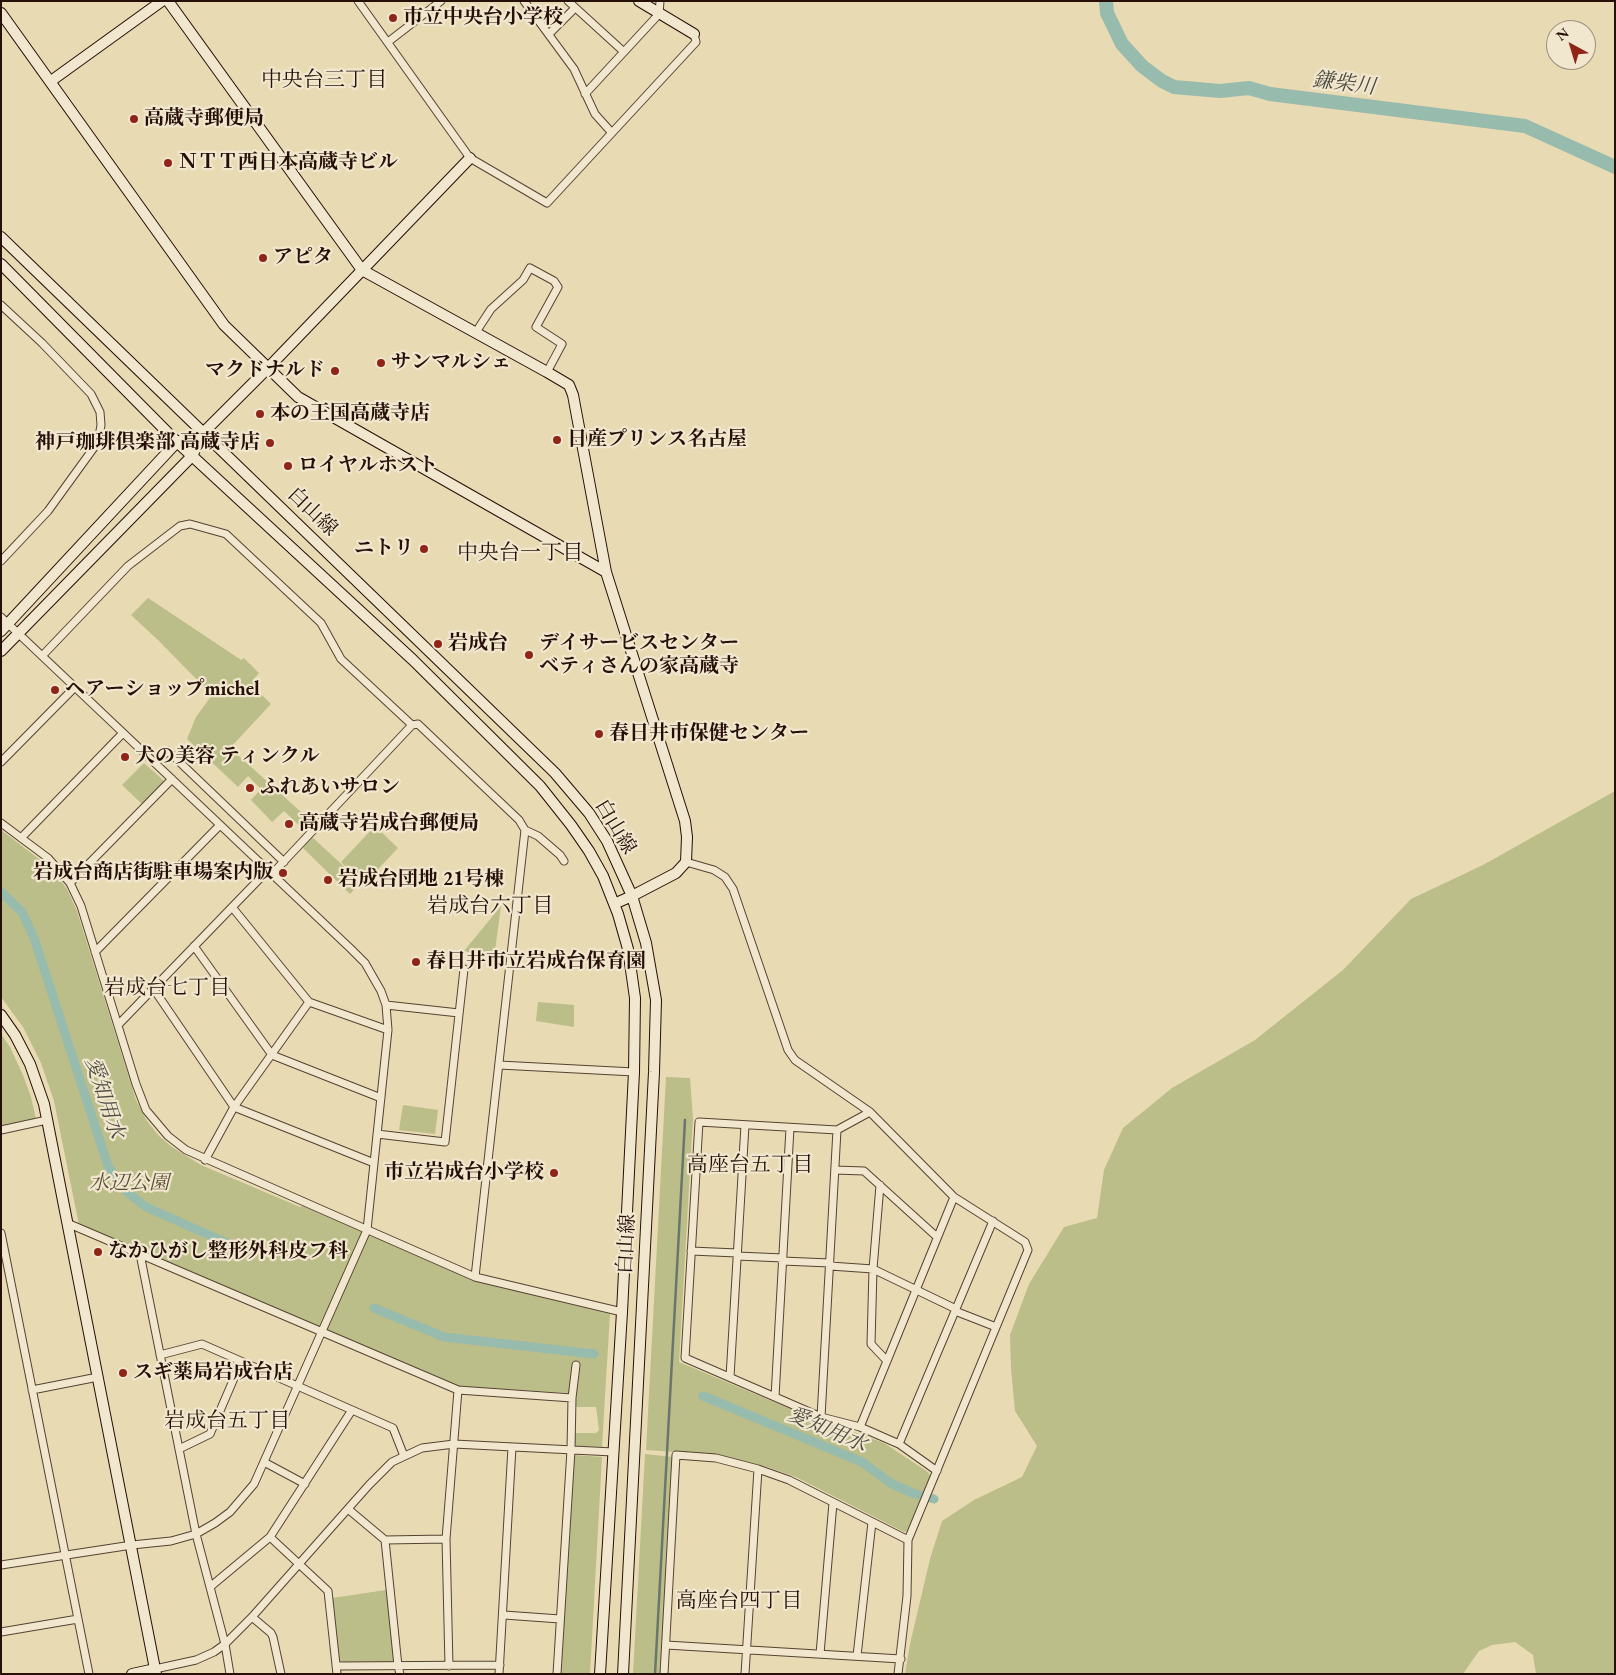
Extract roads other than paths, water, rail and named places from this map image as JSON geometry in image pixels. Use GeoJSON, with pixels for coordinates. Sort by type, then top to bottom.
{"type":"FeatureCollection","features":[{"type":"Feature","properties":{"kind":"street"},"geometry":{"type":"LineString","coordinates":[[51,81],[162,1]]}},
{"type":"Feature","properties":{"kind":"street"},"geometry":{"type":"LineString","coordinates":[[168,1],[362,270],[476,332],[569,386],[573,395],[606,572],[684,821],[687,837],[686,862],[676,873],[614,904]]}},
{"type":"Feature","properties":{"kind":"street"},"geometry":{"type":"LineString","coordinates":[[358,1],[470,158],[547,203],[696,42],[694,34],[639,1]]}},
{"type":"Feature","properties":{"kind":"street"},"geometry":{"type":"LineString","coordinates":[[388,42],[441,1]]}},
{"type":"Feature","properties":{"kind":"street"},"geometry":{"type":"LineString","coordinates":[[524,1],[574,68],[595,114],[612,132]]}},
{"type":"Feature","properties":{"kind":"street"},"geometry":{"type":"LineString","coordinates":[[568,1],[624,52]]}},
{"type":"Feature","properties":{"kind":"street"},"geometry":{"type":"LineString","coordinates":[[586,94],[659,14],[660,1]]}},
{"type":"Feature","properties":{"kind":"street"},"geometry":{"type":"LineString","coordinates":[[549,34],[575,8]]}},
{"type":"Feature","properties":{"kind":"street"},"geometry":{"type":"LineString","coordinates":[[1,13],[224,325],[298,397],[606,572]]}},
{"type":"Feature","properties":{"kind":"street"},"geometry":{"type":"LineString","coordinates":[[1,651],[192,456],[203,433],[470,158]]}},
{"type":"Feature","properties":{"kind":"street","name":"白山線"},"geometry":{"type":"LineString","coordinates":[[1,237],[555,773],[589,813],[619,865],[632,896],[646,943],[656,1000],[654,1072],[623,1674]]}},
{"type":"Feature","properties":{"kind":"street","name":"白山線"},"geometry":{"type":"LineString","coordinates":[[1,264],[177,442],[412,660],[540,786],[589,851],[603,876],[628,949],[635,998],[634,1072],[622,1312],[600,1674]]}},
{"type":"Feature","properties":{"kind":"street"},"geometry":{"type":"LineString","coordinates":[[476,332],[491,309],[523,280],[530,268],[554,281],[558,287],[536,327],[562,344],[547,372]]}},
{"type":"Feature","properties":{"kind":"street"},"geometry":{"type":"LineString","coordinates":[[1,305],[42,343],[91,394],[100,412],[101,425],[98,442],[48,512],[1,561]]}},
{"type":"Feature","properties":{"kind":"street"},"geometry":{"type":"LineString","coordinates":[[1,1565],[171,1541],[196,1534],[230,1512],[254,1484],[367,1230],[388,1030],[386,1005],[374,977],[365,963],[270,872],[19,633],[4,624],[177,442],[203,433]]}},
{"type":"Feature","properties":{"kind":"street"},"geometry":{"type":"LineString","coordinates":[[42,656],[128,566],[180,526],[190,524],[226,534],[320,623],[341,659],[412,726]]}},
{"type":"Feature","properties":{"kind":"street"},"geometry":{"type":"LineString","coordinates":[[1,762],[75,687]]}},
{"type":"Feature","properties":{"kind":"street"},"geometry":{"type":"LineString","coordinates":[[118,1025],[232,907],[270,872],[284,862],[412,726],[418,724],[518,820],[525,830],[538,836],[560,854],[564,862]]}},
{"type":"Feature","properties":{"kind":"street"},"geometry":{"type":"LineString","coordinates":[[21,838],[123,733]]}},
{"type":"Feature","properties":{"kind":"street"},"geometry":{"type":"LineString","coordinates":[[155,764],[168,752],[284,862]]}},
{"type":"Feature","properties":{"kind":"street"},"geometry":{"type":"LineString","coordinates":[[70,883],[172,779]]}},
{"type":"Feature","properties":{"kind":"street"},"geometry":{"type":"LineString","coordinates":[[1,822],[48,858],[70,883],[81,906],[136,1084],[146,1110],[168,1136],[186,1150],[205,1160],[475,1277],[622,1312]]}},
{"type":"Feature","properties":{"kind":"street"},"geometry":{"type":"LineString","coordinates":[[95,952],[220,825]]}},
{"type":"Feature","properties":{"kind":"street"},"geometry":{"type":"LineString","coordinates":[[475,1277],[525,830]]}},
{"type":"Feature","properties":{"kind":"street"},"geometry":{"type":"LineString","coordinates":[[686,862],[714,870],[725,878],[733,889],[788,1050],[795,1060],[870,1112],[954,1197],[1025,1242],[1028,1250],[908,1540],[907,1596],[898,1674]]}},
{"type":"Feature","properties":{"kind":"street"},"geometry":{"type":"LineString","coordinates":[[232,907],[309,1002],[388,1030]]}},
{"type":"Feature","properties":{"kind":"street"},"geometry":{"type":"LineString","coordinates":[[194,946],[272,1055],[381,1098]]}},
{"type":"Feature","properties":{"kind":"street"},"geometry":{"type":"LineString","coordinates":[[377,1134],[444,1142],[464,969]]}},
{"type":"Feature","properties":{"kind":"street"},"geometry":{"type":"LineString","coordinates":[[153,988],[234,1107],[374,1163]]}},
{"type":"Feature","properties":{"kind":"street"},"geometry":{"type":"LineString","coordinates":[[205,1160],[234,1107],[309,1002]]}},
{"type":"Feature","properties":{"kind":"street"},"geometry":{"type":"LineString","coordinates":[[386,1005],[459,1013]]}},
{"type":"Feature","properties":{"kind":"street"},"geometry":{"type":"LineString","coordinates":[[1,1015],[15,1035],[30,1064],[40,1091],[47,1120],[132,1545],[155,1671]]}},
{"type":"Feature","properties":{"kind":"street"},"geometry":{"type":"LineString","coordinates":[[499,1065],[634,1072]]}},
{"type":"Feature","properties":{"kind":"street"},"geometry":{"type":"LineString","coordinates":[[870,1112],[837,1130],[699,1122],[685,1358],[821,1417],[860,1427],[899,1444],[937,1471]]}},
{"type":"Feature","properties":{"kind":"street"},"geometry":{"type":"LineString","coordinates":[[1,1130],[47,1120]]}},
{"type":"Feature","properties":{"kind":"street"},"geometry":{"type":"LineString","coordinates":[[730,1377],[745,1125]]}},
{"type":"Feature","properties":{"kind":"street"},"geometry":{"type":"LineString","coordinates":[[775,1397],[790,1128]]}},
{"type":"Feature","properties":{"kind":"street"},"geometry":{"type":"LineString","coordinates":[[821,1417],[837,1130]]}},
{"type":"Feature","properties":{"kind":"street"},"geometry":{"type":"LineString","coordinates":[[835,1170],[864,1171],[937,1237]]}},
{"type":"Feature","properties":{"kind":"street"},"geometry":{"type":"LineString","coordinates":[[880,1185],[873,1269],[871,1344],[887,1361]]}},
{"type":"Feature","properties":{"kind":"street"},"geometry":{"type":"LineString","coordinates":[[860,1427],[954,1197]]}},
{"type":"Feature","properties":{"kind":"street"},"geometry":{"type":"LineString","coordinates":[[899,1444],[993,1221]]}},
{"type":"Feature","properties":{"kind":"street"},"geometry":{"type":"LineString","coordinates":[[67,1222],[458,1390],[572,1398]]}},
{"type":"Feature","properties":{"kind":"street"},"geometry":{"type":"LineString","coordinates":[[1,1233],[89,1674]]}},
{"type":"Feature","properties":{"kind":"street"},"geometry":{"type":"LineString","coordinates":[[691,1251],[873,1269],[955,1310],[996,1327]]}},
{"type":"Feature","properties":{"kind":"street"},"geometry":{"type":"LineString","coordinates":[[140,1254],[196,1534],[225,1644],[230,1674]]}},
{"type":"Feature","properties":{"kind":"street"},"geometry":{"type":"LineString","coordinates":[[160,1355],[202,1344],[393,1428],[404,1456]]}},
{"type":"Feature","properties":{"kind":"street"},"geometry":{"type":"LineString","coordinates":[[179,1449],[210,1434],[241,1362]]}},
{"type":"Feature","properties":{"kind":"street"},"geometry":{"type":"LineString","coordinates":[[557,1674],[571,1450],[572,1398],[576,1365]]}},
{"type":"Feature","properties":{"kind":"street"},"geometry":{"type":"LineString","coordinates":[[32,1390],[98,1377]]}},
{"type":"Feature","properties":{"kind":"street"},"geometry":{"type":"LineString","coordinates":[[449,1666],[446,1539],[458,1390]]}},
{"type":"Feature","properties":{"kind":"street"},"geometry":{"type":"LineString","coordinates":[[210,1586],[270,1537],[352,1410]]}},
{"type":"Feature","properties":{"kind":"street"},"geometry":{"type":"LineString","coordinates":[[132,1674],[155,1671],[196,1660],[214,1652],[225,1644],[252,1617],[392,1462],[404,1456],[422,1448],[454,1444],[613,1452]]}},
{"type":"Feature","properties":{"kind":"street"},"geometry":{"type":"LineString","coordinates":[[499,1674],[504,1615],[512,1447]]}},
{"type":"Feature","properties":{"kind":"street"},"geometry":{"type":"LineString","coordinates":[[664,1674],[676,1455],[716,1458],[758,1469],[789,1480],[908,1540]]}},
{"type":"Feature","properties":{"kind":"street"},"geometry":{"type":"LineString","coordinates":[[264,1462],[305,1484]]}},
{"type":"Feature","properties":{"kind":"street"},"geometry":{"type":"LineString","coordinates":[[745,1674],[758,1469]]}},
{"type":"Feature","properties":{"kind":"street"},"geometry":{"type":"LineString","coordinates":[[820,1654],[833,1503]]}},
{"type":"Feature","properties":{"kind":"street"},"geometry":{"type":"LineString","coordinates":[[348,1509],[385,1540],[446,1539]]}},
{"type":"Feature","properties":{"kind":"street"},"geometry":{"type":"LineString","coordinates":[[857,1656],[872,1522]]}},
{"type":"Feature","properties":{"kind":"street"},"geometry":{"type":"LineString","coordinates":[[270,1537],[328,1591],[337,1674]]}},
{"type":"Feature","properties":{"kind":"street"},"geometry":{"type":"LineString","coordinates":[[385,1540],[400,1674]]}},
{"type":"Feature","properties":{"kind":"street"},"geometry":{"type":"LineString","coordinates":[[504,1615],[560,1619]]}},
{"type":"Feature","properties":{"kind":"street"},"geometry":{"type":"LineString","coordinates":[[252,1617],[271,1633],[281,1674]]}},
{"type":"Feature","properties":{"kind":"street"},"geometry":{"type":"LineString","coordinates":[[1,1632],[78,1619]]}},
{"type":"Feature","properties":{"kind":"street"},"geometry":{"type":"LineString","coordinates":[[666,1645],[901,1659]]}},
{"type":"Feature","properties":{"kind":"street"},"geometry":{"type":"LineString","coordinates":[[336,1666],[500,1665]]}},
{"type":"Feature","properties":{"kind":"waterway","name":"鎌柴川"},"geometry":{"type":"LineString","coordinates":[[1106,1],[1107,13],[1122,44],[1142,66],[1162,81],[1174,87],[1220,91],[1249,88],[1270,94],[1525,126],[1615,167]]}},
{"type":"Feature","properties":{"kind":"waterway","name":"愛知用水"},"geometry":{"type":"LineString","coordinates":[[1,892],[22,912],[34,938],[108,1166],[126,1191],[146,1207],[245,1251]]}},
{"type":"Feature","properties":{"kind":"waterway"},"geometry":{"type":"LineString","coordinates":[[655,1674],[685,1120]]}},
{"type":"Feature","properties":{"kind":"waterway","name":"愛知用水"},"geometry":{"type":"LineString","coordinates":[[374,1308],[444,1337],[594,1354]]}},
{"type":"Feature","properties":{"kind":"waterway","name":"愛知用水"},"geometry":{"type":"LineString","coordinates":[[703,1396],[862,1462],[892,1484],[915,1494],[934,1499]]}},
{"type":"Feature","properties":{"kind":"place","name":"市立中央台小学校"},"geometry":{"type":"Point","coordinates":[393,18]}},
{"type":"Feature","properties":{"kind":"place","name":"高蔵寺郵便局"},"geometry":{"type":"Point","coordinates":[134,119]}},
{"type":"Feature","properties":{"kind":"place","name":"ＮＴＴ西日本高蔵寺ビル"},"geometry":{"type":"Point","coordinates":[168,163]}},
{"type":"Feature","properties":{"kind":"place","name":"アピタ"},"geometry":{"type":"Point","coordinates":[263,258]}},
{"type":"Feature","properties":{"kind":"place","name":"サンマルシェ"},"geometry":{"type":"Point","coordinates":[381,363]}},
{"type":"Feature","properties":{"kind":"place","name":"マクドナルド"},"geometry":{"type":"Point","coordinates":[335,371]}},
{"type":"Feature","properties":{"kind":"place","name":"本の王国高蔵寺店"},"geometry":{"type":"Point","coordinates":[260,414]}},
{"type":"Feature","properties":{"kind":"place","name":"日産プリンス名古屋"},"geometry":{"type":"Point","coordinates":[557,440]}},
{"type":"Feature","properties":{"kind":"place","name":"神戸珈琲倶楽部 高蔵寺店"},"geometry":{"type":"Point","coordinates":[270,443]}},
{"type":"Feature","properties":{"kind":"place","name":"ロイヤルホスト"},"geometry":{"type":"Point","coordinates":[288,466]}},
{"type":"Feature","properties":{"kind":"place","name":"ニトリ"},"geometry":{"type":"Point","coordinates":[424,549]}},
{"type":"Feature","properties":{"kind":"place","name":"岩成台"},"geometry":{"type":"Point","coordinates":[438,644]}},
{"type":"Feature","properties":{"kind":"place","name":"デイサービスセンター ベティさんの家高蔵寺"},"geometry":{"type":"Point","coordinates":[529,655]}},
{"type":"Feature","properties":{"kind":"place","name":"ヘアーショップmichel"},"geometry":{"type":"Point","coordinates":[55,690]}},
{"type":"Feature","properties":{"kind":"place","name":"春日井市保健センター"},"geometry":{"type":"Point","coordinates":[599,734]}},
{"type":"Feature","properties":{"kind":"place","name":"犬の美容 ティンクル"},"geometry":{"type":"Point","coordinates":[125,757]}},
{"type":"Feature","properties":{"kind":"place","name":"ふれあいサロン"},"geometry":{"type":"Point","coordinates":[250,788]}},
{"type":"Feature","properties":{"kind":"place","name":"高蔵寺岩成台郵便局"},"geometry":{"type":"Point","coordinates":[289,824]}},
{"type":"Feature","properties":{"kind":"place","name":"岩成台商店街駐車場案内版"},"geometry":{"type":"Point","coordinates":[283,873]}},
{"type":"Feature","properties":{"kind":"place","name":"岩成台団地 21号棟"},"geometry":{"type":"Point","coordinates":[328,880]}},
{"type":"Feature","properties":{"kind":"place","name":"春日井市立岩成台保育園"},"geometry":{"type":"Point","coordinates":[416,962]}},
{"type":"Feature","properties":{"kind":"place","name":"市立岩成台小学校"},"geometry":{"type":"Point","coordinates":[554,1173]}},
{"type":"Feature","properties":{"kind":"place","name":"なかひがし整形外科皮フ科"},"geometry":{"type":"Point","coordinates":[98,1252]}},
{"type":"Feature","properties":{"kind":"place","name":"スギ薬局岩成台店"},"geometry":{"type":"Point","coordinates":[123,1373]}},
{"type":"Feature","properties":{"kind":"district","name":"中央台三丁目"},"geometry":{"type":"Point","coordinates":[324,80]}},
{"type":"Feature","properties":{"kind":"district","name":"中央台一丁目"},"geometry":{"type":"Point","coordinates":[520,553]}},
{"type":"Feature","properties":{"kind":"district","name":"岩成台六丁目"},"geometry":{"type":"Point","coordinates":[490,906]}},
{"type":"Feature","properties":{"kind":"district","name":"岩成台七丁目"},"geometry":{"type":"Point","coordinates":[167,988]}},
{"type":"Feature","properties":{"kind":"district","name":"高座台五丁目"},"geometry":{"type":"Point","coordinates":[750,1165]}},
{"type":"Feature","properties":{"kind":"district","name":"岩成台五丁目"},"geometry":{"type":"Point","coordinates":[227,1421]}},
{"type":"Feature","properties":{"kind":"district","name":"高座台四丁目"},"geometry":{"type":"Point","coordinates":[739,1601]}},
{"type":"Feature","properties":{"kind":"park label","name":"水辺公園"},"geometry":{"type":"Point","coordinates":[129,1184]}}]}
